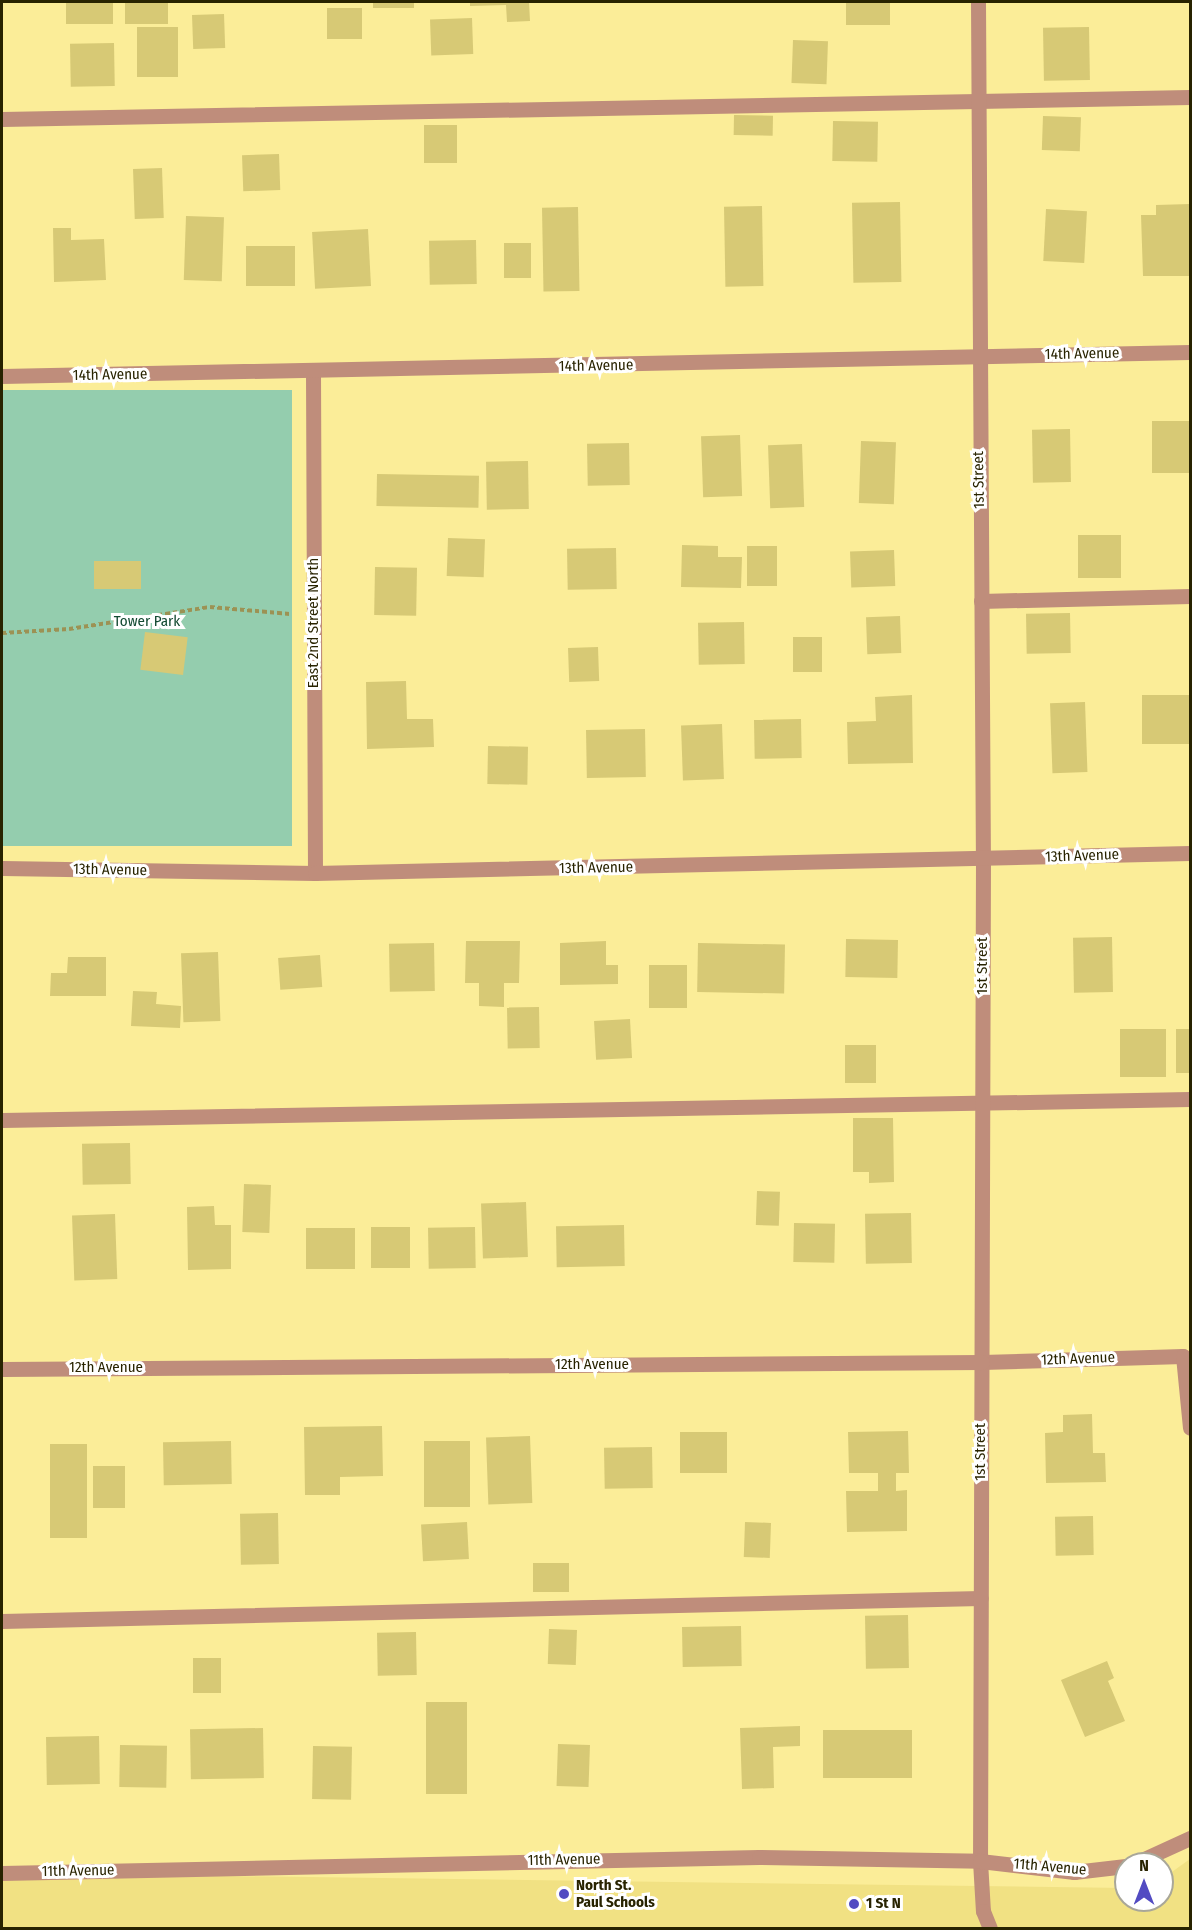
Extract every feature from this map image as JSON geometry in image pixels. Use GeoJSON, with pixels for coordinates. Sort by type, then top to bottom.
{"type":"FeatureCollection","features":[{"type":"Feature","properties":{"kind":"street","name":"1st Street"},"geometry":{"type":"LineString","coordinates":[[978,2],[978,356],[983,860],[980,1861],[983,1911],[990,1929]]}},
{"type":"Feature","properties":{"kind":"street"},"geometry":{"type":"LineString","coordinates":[[2,119],[978,103],[1191,97]]}},
{"type":"Feature","properties":{"kind":"street","name":"14th Avenue"},"geometry":{"type":"LineString","coordinates":[[2,376],[313,373],[1191,352]]}},
{"type":"Feature","properties":{"kind":"street","name":"East 2nd Street North"},"geometry":{"type":"LineString","coordinates":[[313,373],[315,873]]}},
{"type":"Feature","properties":{"kind":"street"},"geometry":{"type":"LineString","coordinates":[[981,602],[1191,596]]}},
{"type":"Feature","properties":{"kind":"street","name":"13th Avenue"},"geometry":{"type":"LineString","coordinates":[[2,868],[315,873],[983,860],[1191,853]]}},
{"type":"Feature","properties":{"kind":"street"},"geometry":{"type":"LineString","coordinates":[[2,1120],[1191,1099]]}},
{"type":"Feature","properties":{"kind":"street","name":"12th Avenue"},"geometry":{"type":"LineString","coordinates":[[2,1369],[981,1362],[1183,1356],[1191,1428]]}},
{"type":"Feature","properties":{"kind":"street"},"geometry":{"type":"LineString","coordinates":[[2,1621],[981,1598]]}},
{"type":"Feature","properties":{"kind":"street"},"geometry":{"type":"LineString","coordinates":[[1160,1852],[1191,1838]]}},
{"type":"Feature","properties":{"kind":"street","name":"11th Avenue"},"geometry":{"type":"LineString","coordinates":[[2,1873],[584,1859],[980,1861],[1074,1872],[1114,1867]]}},
{"type":"Feature","properties":{"kind":"path"},"geometry":{"type":"LineString","coordinates":[[2,633],[69,629],[210,607],[314,616]]}},
{"type":"Feature","properties":{"kind":"shaded area","name":"North St. Paul Schools"},"geometry":{"type":"Polygon","coordinates":[[[1190,1859],[1190,1928],[2,1928],[2,1873],[1114,1888],[1114,1912],[1174,1912],[1174,1870],[1190,1859]]]}},
{"type":"Feature","properties":{"kind":"green space","name":"Tower Park"},"geometry":{"type":"Polygon","coordinates":[[[2,390],[292,390],[292,846],[2,846],[2,390]]]}},
{"type":"Feature","properties":{"kind":"building"},"geometry":{"type":"Polygon","coordinates":[[[66,2],[113,2],[113,24],[66,24],[66,2]]]}},
{"type":"Feature","properties":{"kind":"building"},"geometry":{"type":"Polygon","coordinates":[[[125,2],[168,2],[168,24],[125,24],[125,2]]]}},
{"type":"Feature","properties":{"kind":"building"},"geometry":{"type":"Polygon","coordinates":[[[373,2],[414,2],[414,8],[373,8],[373,2]]]}},
{"type":"Feature","properties":{"kind":"building"},"geometry":{"type":"Polygon","coordinates":[[[470,2],[529,2],[530,21],[507,22],[506,5],[470,6],[470,2]]]}},
{"type":"Feature","properties":{"kind":"building"},"geometry":{"type":"Polygon","coordinates":[[[846,2],[890,2],[890,25],[846,25],[846,2]]]}},
{"type":"Feature","properties":{"kind":"building"},"geometry":{"type":"Polygon","coordinates":[[[327,8],[362,8],[362,39],[327,39],[327,8]]]}},
{"type":"Feature","properties":{"kind":"building"},"geometry":{"type":"Polygon","coordinates":[[[224,14],[225,48],[193,49],[192,15],[224,14]]]}},
{"type":"Feature","properties":{"kind":"building"},"geometry":{"type":"Polygon","coordinates":[[[472,18],[473,54],[431,55],[430,19],[472,18]]]}},
{"type":"Feature","properties":{"kind":"building"},"geometry":{"type":"Polygon","coordinates":[[[137,27],[178,27],[178,77],[137,77],[137,27]]]}},
{"type":"Feature","properties":{"kind":"building"},"geometry":{"type":"Polygon","coordinates":[[[1089,27],[1090,80],[1044,81],[1043,28],[1089,27]]]}},
{"type":"Feature","properties":{"kind":"building"},"geometry":{"type":"Polygon","coordinates":[[[793,40],[828,41],[826,84],[791,83],[793,40]]]}},
{"type":"Feature","properties":{"kind":"building"},"geometry":{"type":"Polygon","coordinates":[[[114,43],[115,86],[71,87],[70,44],[114,43]]]}},
{"type":"Feature","properties":{"kind":"building"},"geometry":{"type":"Polygon","coordinates":[[[734,115],[773,116],[773,136],[734,135],[734,115]]]}},
{"type":"Feature","properties":{"kind":"building"},"geometry":{"type":"Polygon","coordinates":[[[1043,116],[1081,117],[1080,151],[1042,150],[1043,116]]]}},
{"type":"Feature","properties":{"kind":"building"},"geometry":{"type":"Polygon","coordinates":[[[833,121],[878,122],[877,162],[832,161],[833,121]]]}},
{"type":"Feature","properties":{"kind":"building"},"geometry":{"type":"Polygon","coordinates":[[[424,125],[457,125],[457,163],[424,163],[424,125]]]}},
{"type":"Feature","properties":{"kind":"building"},"geometry":{"type":"Polygon","coordinates":[[[279,154],[280,190],[243,191],[242,155],[279,154]]]}},
{"type":"Feature","properties":{"kind":"building"},"geometry":{"type":"Polygon","coordinates":[[[162,168],[164,218],[135,219],[133,169],[162,168]]]}},
{"type":"Feature","properties":{"kind":"building"},"geometry":{"type":"Polygon","coordinates":[[[900,202],[901,282],[853,283],[852,203],[900,202]]]}},
{"type":"Feature","properties":{"kind":"building"},"geometry":{"type":"Polygon","coordinates":[[[1190,204],[1190,276],[1143,276],[1141,215],[1156,215],[1156,205],[1190,204]]]}},
{"type":"Feature","properties":{"kind":"building"},"geometry":{"type":"Polygon","coordinates":[[[762,206],[763,286],[725,287],[724,207],[762,206]]]}},
{"type":"Feature","properties":{"kind":"building"},"geometry":{"type":"Polygon","coordinates":[[[578,207],[579,291],[543,292],[542,208],[578,207]]]}},
{"type":"Feature","properties":{"kind":"building"},"geometry":{"type":"Polygon","coordinates":[[[1046,209],[1087,211],[1084,263],[1043,261],[1046,209]]]}},
{"type":"Feature","properties":{"kind":"building"},"geometry":{"type":"Polygon","coordinates":[[[186,216],[224,217],[222,281],[184,280],[186,216]]]}},
{"type":"Feature","properties":{"kind":"building"},"geometry":{"type":"Polygon","coordinates":[[[53,228],[71,228],[71,240],[104,239],[106,280],[54,282],[53,228]]]}},
{"type":"Feature","properties":{"kind":"building"},"geometry":{"type":"Polygon","coordinates":[[[368,229],[371,286],[315,289],[312,232],[368,229]]]}},
{"type":"Feature","properties":{"kind":"building"},"geometry":{"type":"Polygon","coordinates":[[[476,240],[477,284],[430,285],[429,241],[476,240]]]}},
{"type":"Feature","properties":{"kind":"building"},"geometry":{"type":"Polygon","coordinates":[[[504,243],[531,243],[531,278],[504,278],[504,243]]]}},
{"type":"Feature","properties":{"kind":"building"},"geometry":{"type":"Polygon","coordinates":[[[246,246],[295,246],[295,286],[246,286],[246,246]]]}},
{"type":"Feature","properties":{"kind":"building"},"geometry":{"type":"Polygon","coordinates":[[[1152,421],[1190,421],[1190,473],[1152,473],[1152,421]]]}},
{"type":"Feature","properties":{"kind":"building"},"geometry":{"type":"Polygon","coordinates":[[[1070,429],[1071,482],[1033,483],[1032,430],[1070,429]]]}},
{"type":"Feature","properties":{"kind":"building"},"geometry":{"type":"Polygon","coordinates":[[[740,435],[742,496],[703,497],[701,436],[740,435]]]}},
{"type":"Feature","properties":{"kind":"building"},"geometry":{"type":"Polygon","coordinates":[[[861,441],[896,442],[894,504],[859,503],[861,441]]]}},
{"type":"Feature","properties":{"kind":"building"},"geometry":{"type":"Polygon","coordinates":[[[629,443],[630,485],[588,486],[587,444],[629,443]]]}},
{"type":"Feature","properties":{"kind":"building"},"geometry":{"type":"Polygon","coordinates":[[[802,444],[804,507],[770,508],[768,445],[802,444]]]}},
{"type":"Feature","properties":{"kind":"building"},"geometry":{"type":"Polygon","coordinates":[[[528,461],[529,509],[487,510],[486,462],[528,461]]]}},
{"type":"Feature","properties":{"kind":"building"},"geometry":{"type":"Polygon","coordinates":[[[377,474],[479,476],[478,508],[376,506],[377,474]]]}},
{"type":"Feature","properties":{"kind":"building"},"geometry":{"type":"Polygon","coordinates":[[[1078,535],[1121,535],[1121,578],[1078,578],[1078,535]]]}},
{"type":"Feature","properties":{"kind":"building"},"geometry":{"type":"Polygon","coordinates":[[[448,538],[485,539],[484,577],[447,576],[448,538]]]}},
{"type":"Feature","properties":{"kind":"building"},"geometry":{"type":"Polygon","coordinates":[[[682,545],[718,546],[718,557],[742,557],[741,588],[681,587],[682,545]]]}},
{"type":"Feature","properties":{"kind":"building"},"geometry":{"type":"Polygon","coordinates":[[[747,546],[777,546],[777,586],[747,586],[747,546]]]}},
{"type":"Feature","properties":{"kind":"building"},"geometry":{"type":"Polygon","coordinates":[[[616,548],[617,589],[568,590],[567,549],[616,548]]]}},
{"type":"Feature","properties":{"kind":"building"},"geometry":{"type":"Polygon","coordinates":[[[894,550],[895,586],[851,588],[850,552],[894,550]]]}},
{"type":"Feature","properties":{"kind":"building"},"geometry":{"type":"Polygon","coordinates":[[[94,561],[141,561],[141,589],[94,589],[94,561]]]}},
{"type":"Feature","properties":{"kind":"building"},"geometry":{"type":"Polygon","coordinates":[[[375,567],[417,568],[416,616],[374,615],[375,567]]]}},
{"type":"Feature","properties":{"kind":"building"},"geometry":{"type":"Polygon","coordinates":[[[1070,613],[1071,653],[1027,654],[1026,614],[1070,613]]]}},
{"type":"Feature","properties":{"kind":"building"},"geometry":{"type":"Polygon","coordinates":[[[900,616],[901,653],[867,654],[866,617],[900,616]]]}},
{"type":"Feature","properties":{"kind":"building"},"geometry":{"type":"Polygon","coordinates":[[[744,622],[745,664],[699,665],[698,623],[744,622]]]}},
{"type":"Feature","properties":{"kind":"building"},"geometry":{"type":"Polygon","coordinates":[[[145,632],[188,637],[183,675],[140,670],[145,632]]]}},
{"type":"Feature","properties":{"kind":"building"},"geometry":{"type":"Polygon","coordinates":[[[793,637],[822,637],[822,672],[793,672],[793,637]]]}},
{"type":"Feature","properties":{"kind":"building"},"geometry":{"type":"Polygon","coordinates":[[[598,647],[599,681],[569,682],[568,648],[598,647]]]}},
{"type":"Feature","properties":{"kind":"building"},"geometry":{"type":"Polygon","coordinates":[[[406,681],[407,719],[433,719],[434,747],[367,749],[366,682],[406,681]]]}},
{"type":"Feature","properties":{"kind":"building"},"geometry":{"type":"Polygon","coordinates":[[[912,695],[913,763],[848,764],[847,722],[876,721],[875,697],[912,695]]]}},
{"type":"Feature","properties":{"kind":"building"},"geometry":{"type":"Polygon","coordinates":[[[1142,695],[1190,695],[1190,744],[1142,744],[1142,695]]]}},
{"type":"Feature","properties":{"kind":"building"},"geometry":{"type":"Polygon","coordinates":[[[1085,702],[1087,772],[1052,773],[1050,703],[1085,702]]]}},
{"type":"Feature","properties":{"kind":"building"},"geometry":{"type":"Polygon","coordinates":[[[801,719],[802,758],[755,759],[754,720],[801,719]]]}},
{"type":"Feature","properties":{"kind":"building"},"geometry":{"type":"Polygon","coordinates":[[[722,724],[724,779],[683,780],[681,725],[722,724]]]}},
{"type":"Feature","properties":{"kind":"building"},"geometry":{"type":"Polygon","coordinates":[[[645,729],[646,777],[587,778],[586,730],[645,729]]]}},
{"type":"Feature","properties":{"kind":"building"},"geometry":{"type":"Polygon","coordinates":[[[488,746],[528,747],[527,785],[487,784],[488,746]]]}},
{"type":"Feature","properties":{"kind":"building"},"geometry":{"type":"Polygon","coordinates":[[[1112,937],[1113,992],[1074,993],[1073,938],[1112,937]]]}},
{"type":"Feature","properties":{"kind":"building"},"geometry":{"type":"Polygon","coordinates":[[[846,939],[898,940],[897,978],[845,977],[846,939]]]}},
{"type":"Feature","properties":{"kind":"building"},"geometry":{"type":"Polygon","coordinates":[[[466,941],[520,941],[519,983],[504,983],[504,1007],[479,1006],[479,983],[465,983],[466,941]]]}},
{"type":"Feature","properties":{"kind":"building"},"geometry":{"type":"Polygon","coordinates":[[[606,941],[606,965],[618,965],[618,984],[560,985],[560,943],[606,941]]]}},
{"type":"Feature","properties":{"kind":"building"},"geometry":{"type":"Polygon","coordinates":[[[434,943],[435,991],[390,992],[389,944],[434,943]]]}},
{"type":"Feature","properties":{"kind":"building"},"geometry":{"type":"Polygon","coordinates":[[[698,943],[785,945],[784,994],[697,992],[698,943]]]}},
{"type":"Feature","properties":{"kind":"building"},"geometry":{"type":"Polygon","coordinates":[[[218,952],[220,1021],[183,1022],[181,953],[218,952]]]}},
{"type":"Feature","properties":{"kind":"building"},"geometry":{"type":"Polygon","coordinates":[[[320,955],[322,987],[280,990],[278,958],[320,955]]]}},
{"type":"Feature","properties":{"kind":"building"},"geometry":{"type":"Polygon","coordinates":[[[68,957],[106,957],[106,996],[50,996],[51,973],[67,973],[68,957]]]}},
{"type":"Feature","properties":{"kind":"building"},"geometry":{"type":"Polygon","coordinates":[[[649,965],[687,965],[687,1008],[649,1008],[649,965]]]}},
{"type":"Feature","properties":{"kind":"building"},"geometry":{"type":"Polygon","coordinates":[[[133,991],[157,992],[156,1004],[181,1006],[180,1028],[131,1026],[133,991]]]}},
{"type":"Feature","properties":{"kind":"building"},"geometry":{"type":"Polygon","coordinates":[[[539,1007],[540,1048],[508,1049],[507,1008],[539,1007]]]}},
{"type":"Feature","properties":{"kind":"building"},"geometry":{"type":"Polygon","coordinates":[[[630,1019],[632,1058],[596,1060],[594,1021],[630,1019]]]}},
{"type":"Feature","properties":{"kind":"building"},"geometry":{"type":"Polygon","coordinates":[[[1120,1029],[1166,1029],[1166,1077],[1120,1077],[1120,1029]]]}},
{"type":"Feature","properties":{"kind":"building"},"geometry":{"type":"Polygon","coordinates":[[[1176,1029],[1190,1029],[1190,1073],[1176,1073],[1176,1029]]]}},
{"type":"Feature","properties":{"kind":"building"},"geometry":{"type":"Polygon","coordinates":[[[845,1045],[876,1045],[876,1083],[845,1083],[845,1045]]]}},
{"type":"Feature","properties":{"kind":"building"},"geometry":{"type":"Polygon","coordinates":[[[853,1118],[893,1118],[894,1182],[869,1183],[869,1172],[853,1172],[853,1118]]]}},
{"type":"Feature","properties":{"kind":"building"},"geometry":{"type":"Polygon","coordinates":[[[130,1143],[131,1184],[83,1185],[82,1144],[130,1143]]]}},
{"type":"Feature","properties":{"kind":"building"},"geometry":{"type":"Polygon","coordinates":[[[244,1184],[271,1185],[269,1233],[242,1232],[244,1184]]]}},
{"type":"Feature","properties":{"kind":"building"},"geometry":{"type":"Polygon","coordinates":[[[757,1191],[780,1192],[779,1226],[756,1225],[757,1191]]]}},
{"type":"Feature","properties":{"kind":"building"},"geometry":{"type":"Polygon","coordinates":[[[526,1202],[528,1257],[483,1259],[481,1204],[526,1202]]]}},
{"type":"Feature","properties":{"kind":"building"},"geometry":{"type":"Polygon","coordinates":[[[214,1206],[215,1225],[231,1225],[231,1269],[188,1270],[187,1207],[214,1206]]]}},
{"type":"Feature","properties":{"kind":"building"},"geometry":{"type":"Polygon","coordinates":[[[911,1213],[912,1263],[866,1264],[865,1214],[911,1213]]]}},
{"type":"Feature","properties":{"kind":"building"},"geometry":{"type":"Polygon","coordinates":[[[115,1214],[117,1279],[74,1280],[72,1216],[115,1214]]]}},
{"type":"Feature","properties":{"kind":"building"},"geometry":{"type":"Polygon","coordinates":[[[794,1223],[835,1224],[834,1263],[793,1262],[794,1223]]]}},
{"type":"Feature","properties":{"kind":"building"},"geometry":{"type":"Polygon","coordinates":[[[624,1225],[625,1266],[557,1267],[556,1226],[624,1225]]]}},
{"type":"Feature","properties":{"kind":"building"},"geometry":{"type":"Polygon","coordinates":[[[371,1227],[410,1227],[410,1268],[371,1268],[371,1227]]]}},
{"type":"Feature","properties":{"kind":"building"},"geometry":{"type":"Polygon","coordinates":[[[475,1227],[476,1268],[429,1269],[428,1228],[475,1227]]]}},
{"type":"Feature","properties":{"kind":"building"},"geometry":{"type":"Polygon","coordinates":[[[306,1228],[355,1228],[355,1269],[306,1269],[306,1228]]]}},
{"type":"Feature","properties":{"kind":"building"},"geometry":{"type":"Polygon","coordinates":[[[1092,1414],[1093,1453],[1105,1453],[1106,1482],[1046,1483],[1045,1433],[1063,1432],[1063,1415],[1092,1414]]]}},
{"type":"Feature","properties":{"kind":"building"},"geometry":{"type":"Polygon","coordinates":[[[382,1426],[383,1476],[340,1477],[340,1495],[305,1495],[304,1427],[382,1426]]]}},
{"type":"Feature","properties":{"kind":"building"},"geometry":{"type":"Polygon","coordinates":[[[908,1431],[909,1473],[896,1473],[896,1491],[907,1490],[907,1531],[847,1532],[846,1491],[878,1491],[878,1473],[849,1473],[848,1432],[908,1431]]]}},
{"type":"Feature","properties":{"kind":"building"},"geometry":{"type":"Polygon","coordinates":[[[680,1432],[727,1432],[727,1473],[680,1473],[680,1432]]]}},
{"type":"Feature","properties":{"kind":"building"},"geometry":{"type":"Polygon","coordinates":[[[530,1436],[532,1503],[488,1504],[486,1438],[530,1436]]]}},
{"type":"Feature","properties":{"kind":"building"},"geometry":{"type":"Polygon","coordinates":[[[231,1441],[232,1484],[164,1485],[163,1442],[231,1441]]]}},
{"type":"Feature","properties":{"kind":"building"},"geometry":{"type":"Polygon","coordinates":[[[424,1441],[470,1441],[470,1507],[424,1507],[424,1441]]]}},
{"type":"Feature","properties":{"kind":"building"},"geometry":{"type":"Polygon","coordinates":[[[50,1444],[87,1444],[87,1538],[50,1538],[50,1444]]]}},
{"type":"Feature","properties":{"kind":"building"},"geometry":{"type":"Polygon","coordinates":[[[652,1447],[653,1488],[605,1489],[604,1448],[652,1447]]]}},
{"type":"Feature","properties":{"kind":"building"},"geometry":{"type":"Polygon","coordinates":[[[93,1466],[125,1466],[125,1508],[93,1508],[93,1466]]]}},
{"type":"Feature","properties":{"kind":"building"},"geometry":{"type":"Polygon","coordinates":[[[278,1513],[279,1564],[241,1565],[240,1514],[278,1513]]]}},
{"type":"Feature","properties":{"kind":"building"},"geometry":{"type":"Polygon","coordinates":[[[1093,1516],[1094,1555],[1056,1556],[1055,1517],[1093,1516]]]}},
{"type":"Feature","properties":{"kind":"building"},"geometry":{"type":"Polygon","coordinates":[[[467,1522],[469,1559],[423,1561],[421,1524],[467,1522]]]}},
{"type":"Feature","properties":{"kind":"building"},"geometry":{"type":"Polygon","coordinates":[[[745,1522],[771,1523],[770,1558],[744,1557],[745,1522]]]}},
{"type":"Feature","properties":{"kind":"building"},"geometry":{"type":"Polygon","coordinates":[[[533,1563],[569,1563],[569,1592],[533,1592],[533,1563]]]}},
{"type":"Feature","properties":{"kind":"building"},"geometry":{"type":"Polygon","coordinates":[[[908,1615],[909,1668],[866,1669],[865,1616],[908,1615]]]}},
{"type":"Feature","properties":{"kind":"building"},"geometry":{"type":"Polygon","coordinates":[[[741,1626],[742,1666],[683,1667],[682,1627],[741,1626]]]}},
{"type":"Feature","properties":{"kind":"building"},"geometry":{"type":"Polygon","coordinates":[[[549,1629],[577,1630],[576,1665],[548,1664],[549,1629]]]}},
{"type":"Feature","properties":{"kind":"building"},"geometry":{"type":"Polygon","coordinates":[[[416,1632],[417,1675],[378,1676],[377,1633],[416,1632]]]}},
{"type":"Feature","properties":{"kind":"building"},"geometry":{"type":"Polygon","coordinates":[[[193,1658],[221,1658],[221,1693],[193,1693],[193,1658]]]}},
{"type":"Feature","properties":{"kind":"building"},"geometry":{"type":"Polygon","coordinates":[[[1107,1661],[1114,1678],[1108,1681],[1125,1721],[1085,1737],[1061,1680],[1107,1661]]]}},
{"type":"Feature","properties":{"kind":"building"},"geometry":{"type":"Polygon","coordinates":[[[426,1702],[467,1702],[467,1794],[426,1794],[426,1702]]]}},
{"type":"Feature","properties":{"kind":"building"},"geometry":{"type":"Polygon","coordinates":[[[800,1726],[800,1746],[773,1747],[774,1788],[742,1789],[740,1728],[800,1726]]]}},
{"type":"Feature","properties":{"kind":"building"},"geometry":{"type":"Polygon","coordinates":[[[263,1728],[264,1778],[191,1779],[190,1729],[263,1728]]]}},
{"type":"Feature","properties":{"kind":"building"},"geometry":{"type":"Polygon","coordinates":[[[823,1730],[912,1730],[912,1778],[823,1778],[823,1730]]]}},
{"type":"Feature","properties":{"kind":"building"},"geometry":{"type":"Polygon","coordinates":[[[99,1736],[100,1784],[47,1785],[46,1737],[99,1736]]]}},
{"type":"Feature","properties":{"kind":"building"},"geometry":{"type":"Polygon","coordinates":[[[558,1744],[590,1745],[589,1787],[557,1786],[558,1744]]]}},
{"type":"Feature","properties":{"kind":"building"},"geometry":{"type":"Polygon","coordinates":[[[120,1745],[167,1746],[166,1788],[119,1787],[120,1745]]]}},
{"type":"Feature","properties":{"kind":"building"},"geometry":{"type":"Polygon","coordinates":[[[313,1746],[352,1747],[351,1800],[312,1799],[313,1746]]]}},
{"type":"Feature","properties":{"kind":"place","name":"North St. Paul Schools"},"geometry":{"type":"Point","coordinates":[564,1894]}},
{"type":"Feature","properties":{"kind":"place","name":"1 St N"},"geometry":{"type":"Point","coordinates":[854,1904]}}]}
